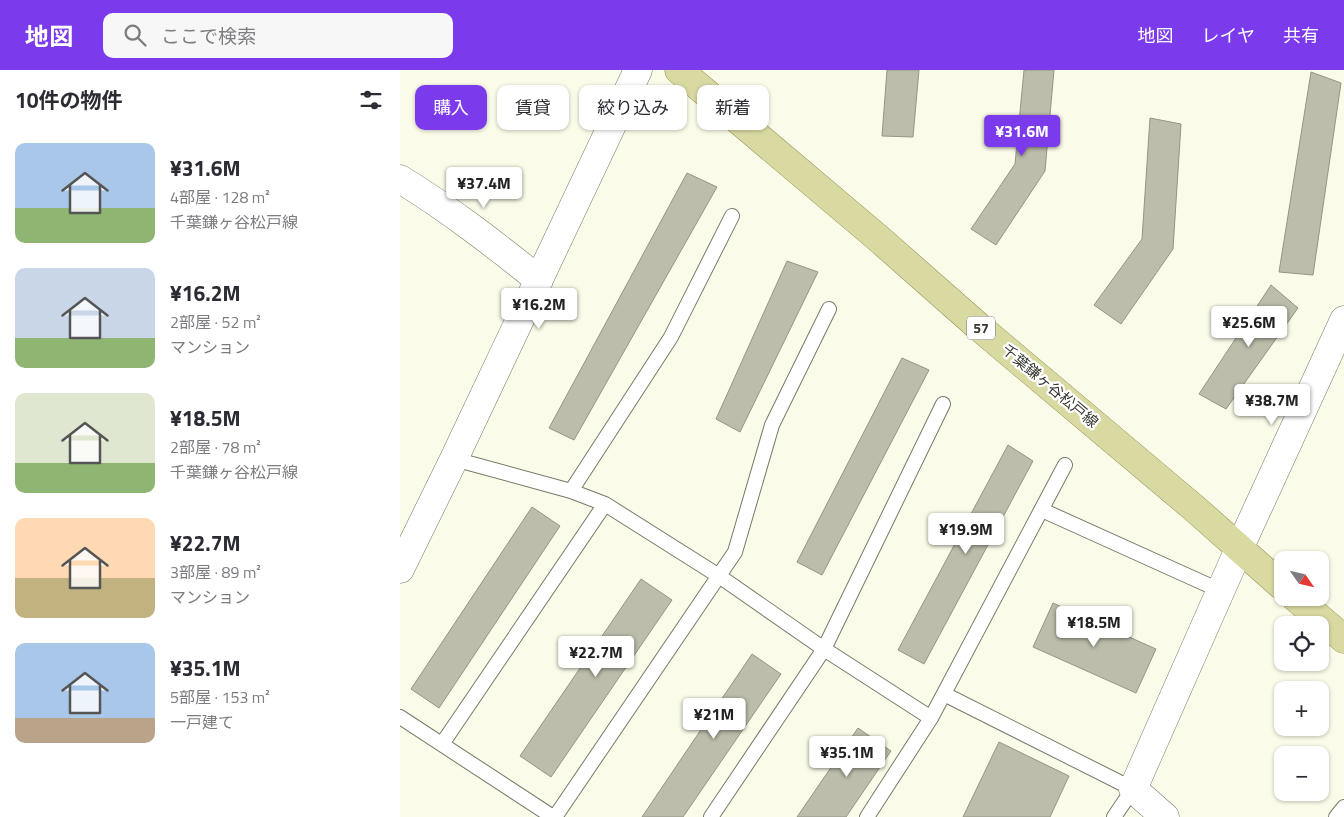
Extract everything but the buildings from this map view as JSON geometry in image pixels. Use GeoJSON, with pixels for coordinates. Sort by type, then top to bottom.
{"type":"FeatureCollection","features":[{"type":"Feature","properties":{"kind":"main road","name":"千葉鎌ヶ谷松戸線"},"geometry":{"type":"LineString","coordinates":[[679,70],[1194,508],[1274,579]]}},
{"type":"Feature","properties":{"kind":"main road"},"geometry":{"type":"LineString","coordinates":[[1306,606],[1344,638]]}},
{"type":"Feature","properties":{"kind":"street"},"geometry":{"type":"LineString","coordinates":[[400,570],[638,70]]}},
{"type":"Feature","properties":{"kind":"street"},"geometry":{"type":"LineString","coordinates":[[400,179],[481,233],[539,280]]}},
{"type":"Feature","properties":{"kind":"street"},"geometry":{"type":"LineString","coordinates":[[1165,817],[1133,789],[1219,590],[1344,320]]}},
{"type":"Feature","properties":{"kind":"lane"},"geometry":{"type":"LineString","coordinates":[[571,491],[671,337],[732,216]]}},
{"type":"Feature","properties":{"kind":"lane"},"geometry":{"type":"LineString","coordinates":[[400,717],[554,817],[735,552],[772,425],[829,309]]}},
{"type":"Feature","properties":{"kind":"lane"},"geometry":{"type":"LineString","coordinates":[[711,817],[824,649],[943,404]]}},
{"type":"Feature","properties":{"kind":"lane"},"geometry":{"type":"LineString","coordinates":[[454,459],[571,491],[605,504],[719,576],[824,649],[931,718]]}},
{"type":"Feature","properties":{"kind":"lane"},"geometry":{"type":"LineString","coordinates":[[867,817],[931,718],[1065,465]]}},
{"type":"Feature","properties":{"kind":"lane"},"geometry":{"type":"LineString","coordinates":[[442,744],[605,504]]}},
{"type":"Feature","properties":{"kind":"lane"},"geometry":{"type":"LineString","coordinates":[[1042,510],[1219,590]]}},
{"type":"Feature","properties":{"kind":"lane"},"geometry":{"type":"LineString","coordinates":[[944,694],[1133,789],[1114,817]]}},
{"type":"Feature","properties":{"kind":"lane"},"geometry":{"type":"LineString","coordinates":[[1336,817],[1344,807]]}}]}
